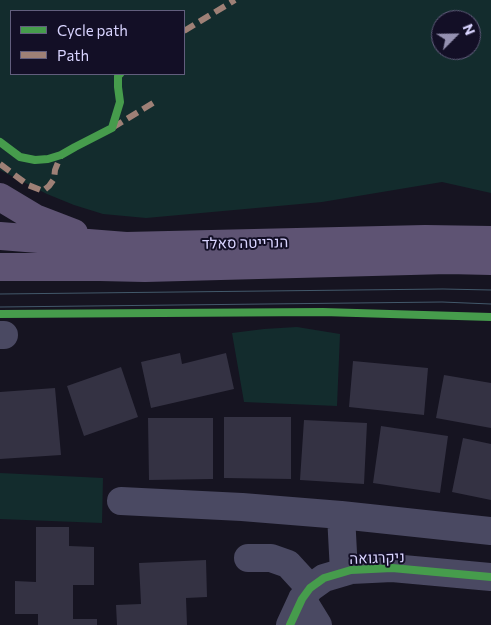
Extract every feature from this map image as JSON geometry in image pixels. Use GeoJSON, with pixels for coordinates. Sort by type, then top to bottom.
{"type":"FeatureCollection","features":[{"type":"Feature","properties":{"kind":"main road"},"geometry":{"type":"LineString","coordinates":[[0,196],[35,218],[60,229],[83,237],[126,246]]}},
{"type":"Feature","properties":{"kind":"main road","name":"הנרייטה סאלד"},"geometry":{"type":"LineString","coordinates":[[0,236],[126,246],[424,239],[491,240]]}},
{"type":"Feature","properties":{"kind":"main road","name":"הנרייטה סאלד"},"geometry":{"type":"LineString","coordinates":[[0,267],[145,268],[448,260],[491,261]]}},
{"type":"Feature","properties":{"kind":"street"},"geometry":{"type":"LineString","coordinates":[[121,501],[242,507],[341,515],[491,531]]}},
{"type":"Feature","properties":{"kind":"street"},"geometry":{"type":"LineString","coordinates":[[341,515],[344,572]]}},
{"type":"Feature","properties":{"kind":"street"},"geometry":{"type":"LineString","coordinates":[[248,558],[271,558],[288,564],[306,594],[318,625]]}},
{"type":"Feature","properties":{"kind":"street","name":"ניקרגואה"},"geometry":{"type":"LineString","coordinates":[[306,594],[324,578],[351,570],[392,568],[491,578]]}},
{"type":"Feature","properties":{"kind":"street"},"geometry":{"type":"LineString","coordinates":[[290,625],[306,594]]}},
{"type":"Feature","properties":{"kind":"green space"},"geometry":{"type":"Polygon","coordinates":[[[0,0],[491,0],[491,193],[442,182],[322,202],[146,218],[103,214],[47,194],[0,170],[0,0]]]}},
{"type":"Feature","properties":{"kind":"green space"},"geometry":{"type":"Polygon","coordinates":[[[297,327],[340,334],[337,406],[244,402],[232,333],[297,327]]]}},
{"type":"Feature","properties":{"kind":"green space"},"geometry":{"type":"Polygon","coordinates":[[[0,473],[103,478],[102,523],[0,519],[0,473]]]}},
{"type":"Feature","properties":{"kind":"building"},"geometry":{"type":"Polygon","coordinates":[[[180,353],[182,364],[226,353],[234,389],[151,408],[141,362],[180,353]]]}},
{"type":"Feature","properties":{"kind":"building"},"geometry":{"type":"Polygon","coordinates":[[[353,361],[428,368],[424,415],[349,407],[353,361]]]}},
{"type":"Feature","properties":{"kind":"building"},"geometry":{"type":"Polygon","coordinates":[[[121,367],[138,417],[84,436],[67,386],[121,367]]]}},
{"type":"Feature","properties":{"kind":"building"},"geometry":{"type":"Polygon","coordinates":[[[444,375],[491,383],[491,428],[436,418],[444,375]]]}},
{"type":"Feature","properties":{"kind":"building"},"geometry":{"type":"Polygon","coordinates":[[[55,388],[61,455],[0,459],[0,392],[55,388]]]}},
{"type":"Feature","properties":{"kind":"building"},"geometry":{"type":"Polygon","coordinates":[[[224,417],[291,417],[291,479],[224,478],[224,417]]]}},
{"type":"Feature","properties":{"kind":"building"},"geometry":{"type":"Polygon","coordinates":[[[148,418],[213,418],[213,479],[149,480],[148,418]]]}},
{"type":"Feature","properties":{"kind":"building"},"geometry":{"type":"Polygon","coordinates":[[[304,420],[367,423],[364,484],[300,480],[304,420]]]}},
{"type":"Feature","properties":{"kind":"building"},"geometry":{"type":"Polygon","coordinates":[[[381,426],[448,436],[440,493],[373,483],[381,426]]]}},
{"type":"Feature","properties":{"kind":"building"},"geometry":{"type":"Polygon","coordinates":[[[463,438],[491,444],[491,500],[452,492],[463,438]]]}},
{"type":"Feature","properties":{"kind":"building"},"geometry":{"type":"Polygon","coordinates":[[[36,527],[69,527],[69,546],[94,547],[94,585],[73,585],[73,619],[97,619],[97,625],[38,625],[38,614],[15,614],[15,581],[36,582],[36,527]]]}},
{"type":"Feature","properties":{"kind":"building"},"geometry":{"type":"Polygon","coordinates":[[[206,560],[207,597],[186,598],[187,625],[117,625],[116,605],[141,604],[139,563],[206,560]]]}},
{"type":"Feature","properties":{"kind":"tram line"},"geometry":{"type":"LineString","coordinates":[[0,294],[491,290]]}},
{"type":"Feature","properties":{"kind":"tram line"},"geometry":{"type":"LineString","coordinates":[[0,307],[442,302],[491,304]]}},
{"type":"Feature","properties":{"kind":"marked path"},"geometry":{"type":"LineString","coordinates":[[185,30],[235,0]]}},
{"type":"Feature","properties":{"kind":"marked path"},"geometry":{"type":"LineString","coordinates":[[112,128],[153,103]]}},
{"type":"Feature","properties":{"kind":"marked path"},"geometry":{"type":"LineString","coordinates":[[0,164],[28,185],[43,191],[54,179],[55,170],[61,155]]}},
{"type":"Feature","properties":{"kind":"cycle path"},"geometry":{"type":"LineString","coordinates":[[0,142],[20,157],[35,160],[48,159],[61,155],[112,128],[120,102],[119,75]]}},
{"type":"Feature","properties":{"kind":"cycle path"},"geometry":{"type":"LineString","coordinates":[[0,314],[323,312],[491,317]]}},
{"type":"Feature","properties":{"kind":"cycle path"},"geometry":{"type":"LineString","coordinates":[[290,625],[302,599],[310,588],[324,578],[351,570],[392,568],[491,577]]}}]}
